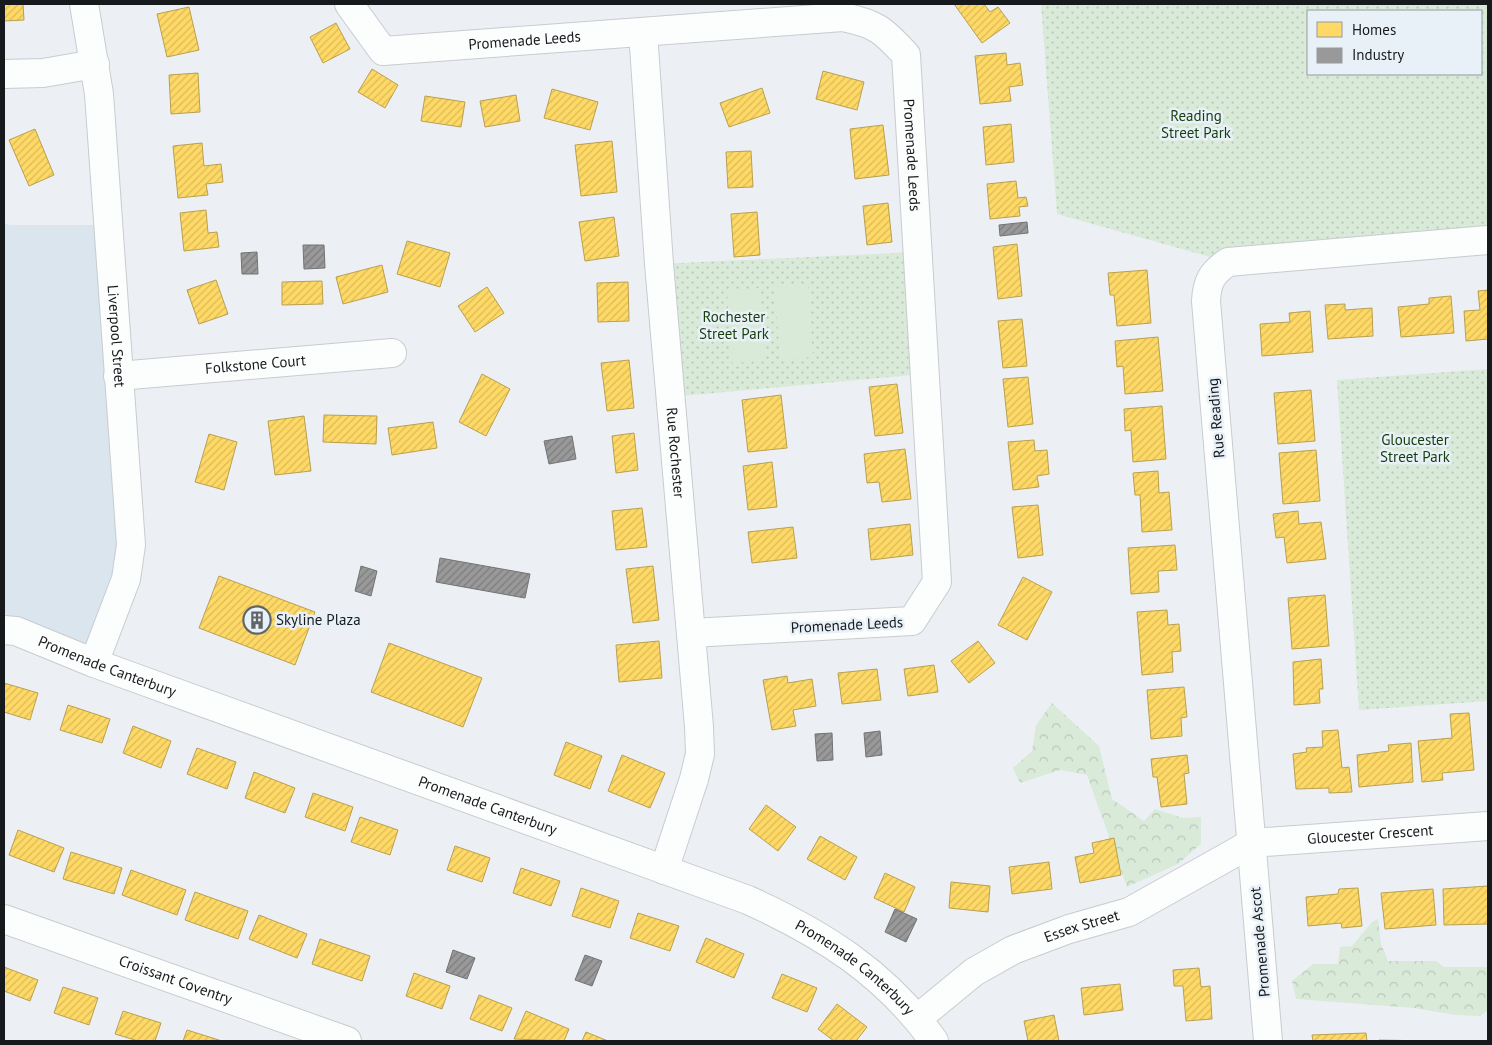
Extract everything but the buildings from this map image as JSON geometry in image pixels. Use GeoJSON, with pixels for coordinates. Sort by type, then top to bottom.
{"type":"FeatureCollection","features":[{"type":"Feature","properties":{"kind":"street","name":"Liverpool Street"},"geometry":{"type":"LineString","coordinates":[[84,4],[95,64],[109,225],[131,545],[126,579],[94,663]]}},
{"type":"Feature","properties":{"kind":"street","name":"Promenade Leeds"},"geometry":{"type":"LineString","coordinates":[[349,4],[383,51],[843,16],[868,22],[877,27],[906,56],[937,582],[912,622],[691,633]]}},
{"type":"Feature","properties":{"kind":"street","name":"Rue Rochester"},"geometry":{"type":"LineString","coordinates":[[642,32],[658,264],[700,754],[694,779],[664,870]]}},
{"type":"Feature","properties":{"kind":"street"},"geometry":{"type":"LineString","coordinates":[[4,74],[43,73],[95,64]]}},
{"type":"Feature","properties":{"kind":"street","name":"Rue Reading"},"geometry":{"type":"LineString","coordinates":[[1252,844],[1206,286],[1215,271],[1228,262],[1488,240]]}},
{"type":"Feature","properties":{"kind":"street","name":"Folkstone Court"},"geometry":{"type":"LineString","coordinates":[[118,376],[392,353]]}},
{"type":"Feature","properties":{"kind":"street","name":"Promenade Canterbury"},"geometry":{"type":"LineString","coordinates":[[4,630],[16,632],[94,663],[748,900],[796,922],[844,951],[885,984],[918,1018],[934,1041]]}},
{"type":"Feature","properties":{"kind":"street","name":"Gloucester Crescent"},"geometry":{"type":"LineString","coordinates":[[1252,844],[1488,826]]}},
{"type":"Feature","properties":{"kind":"street","name":"Essex Street"},"geometry":{"type":"LineString","coordinates":[[918,1018],[974,972],[1013,950],[1069,929],[1129,912],[1252,844]]}},
{"type":"Feature","properties":{"kind":"street","name":"Promenade Ascot"},"geometry":{"type":"LineString","coordinates":[[1252,844],[1268,1041]]}},
{"type":"Feature","properties":{"kind":"street","name":"Croissant Coventry"},"geometry":{"type":"LineString","coordinates":[[4,920],[347,1041]]}},
{"type":"Feature","properties":{"kind":"shaded area"},"geometry":{"type":"Polygon","coordinates":[[[4,223],[10,225],[109,225],[131,545],[94,663],[4,630],[4,223]]]}},
{"type":"Feature","properties":{"kind":"green space","name":"Reading Street Park"},"geometry":{"type":"Polygon","coordinates":[[[1041,4],[1488,4],[1488,240],[1228,262],[1057,214],[1041,4]]]}},
{"type":"Feature","properties":{"kind":"green space","name":"Rochester Street Park"},"geometry":{"type":"Polygon","coordinates":[[[917,252],[924,374],[670,397],[659,264],[917,252]]]}},
{"type":"Feature","properties":{"kind":"green space"},"geometry":{"type":"Polygon","coordinates":[[[808,285],[813,357],[780,360],[775,287],[808,285]]]}},
{"type":"Feature","properties":{"kind":"green space"},"geometry":{"type":"Polygon","coordinates":[[[760,288],[765,361],[732,363],[727,291],[760,288]]]}},
{"type":"Feature","properties":{"kind":"green space","name":"Gloucester Street Park"},"geometry":{"type":"Polygon","coordinates":[[[1488,369],[1488,701],[1359,710],[1337,380],[1488,369]]]}},
{"type":"Feature","properties":{"kind":"green space"},"geometry":{"type":"Polygon","coordinates":[[[1052,703],[1099,746],[1112,799],[1144,821],[1155,809],[1183,818],[1201,817],[1201,844],[1178,864],[1127,887],[1087,775],[1060,770],[1020,783],[1013,768],[1032,751],[1036,725],[1052,703]]]}},
{"type":"Feature","properties":{"kind":"green space"},"geometry":{"type":"Polygon","coordinates":[[[1378,919],[1381,944],[1388,961],[1436,961],[1444,967],[1488,967],[1488,1010],[1480,1016],[1456,1015],[1414,1008],[1296,999],[1292,981],[1313,964],[1338,964],[1340,947],[1352,946],[1372,922],[1378,919]]]}},
{"type":"Feature","properties":{"kind":"place","name":"Skyline Plaza"},"geometry":{"type":"Point","coordinates":[257,620]}}]}
